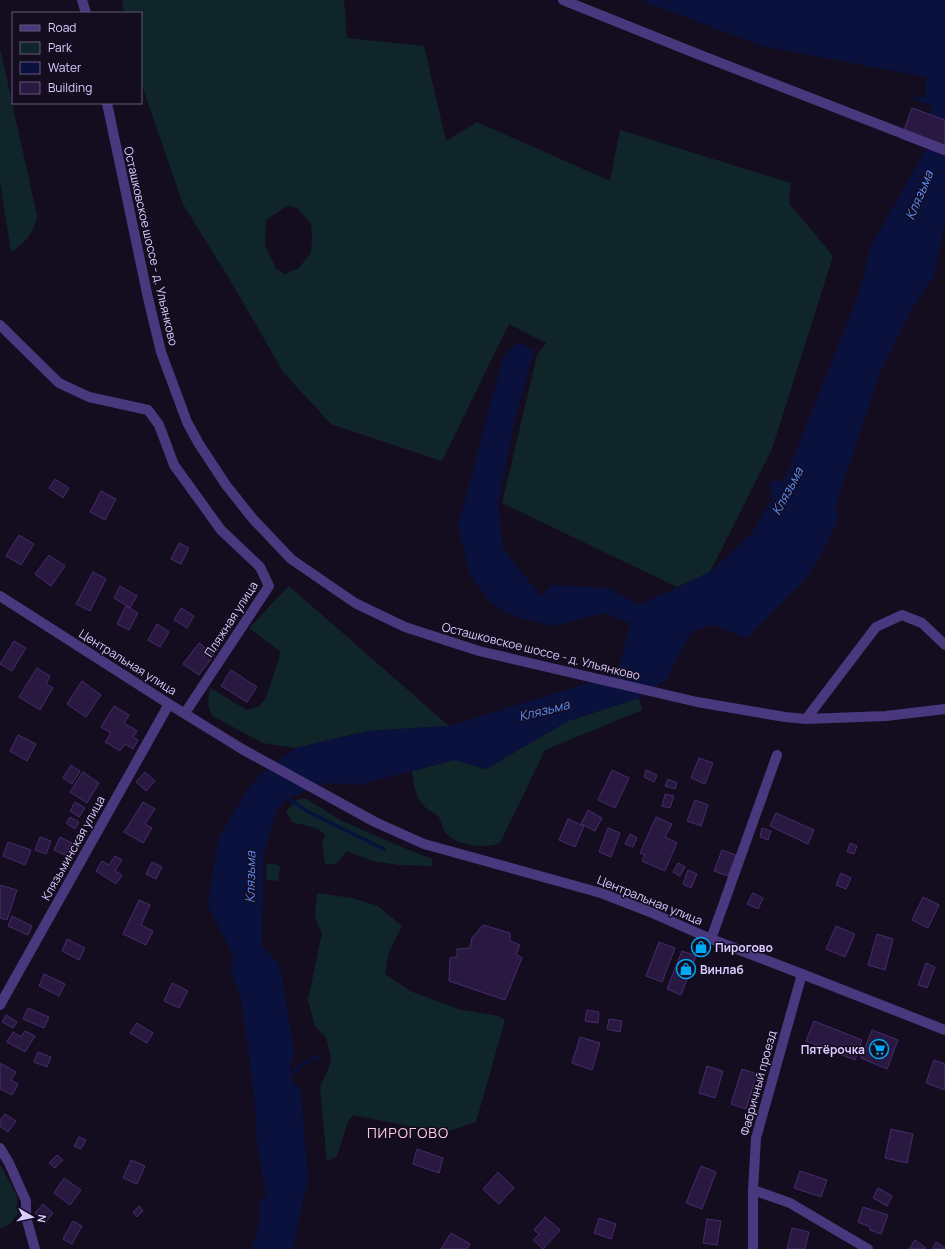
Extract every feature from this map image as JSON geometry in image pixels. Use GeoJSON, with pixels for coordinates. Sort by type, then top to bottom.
{"type":"FeatureCollection","features":[{"type":"Feature","properties":{"kind":"street"},"geometry":{"type":"LineString","coordinates":[[82,0],[86,12]]}},
{"type":"Feature","properties":{"kind":"street"},"geometry":{"type":"LineString","coordinates":[[562,0],[945,150]]}},
{"type":"Feature","properties":{"kind":"street","name":"Осташковское шоссе - д. Ульянково"},"geometry":{"type":"LineString","coordinates":[[107,104],[148,298],[161,352],[187,422],[198,444],[226,485],[253,519],[291,559],[355,603],[405,627],[479,651],[697,702],[806,719],[886,716],[945,710]]}},
{"type":"Feature","properties":{"kind":"street","name":"Пляжная улица"},"geometry":{"type":"LineString","coordinates":[[0,325],[59,383],[89,397],[148,410],[159,425],[174,465],[221,530],[260,567],[269,586],[185,713]]}},
{"type":"Feature","properties":{"kind":"street","name":"Центральная улица"},"geometry":{"type":"LineString","coordinates":[[0,596],[242,749],[375,822],[424,844],[601,894],[650,912],[711,939],[945,1030]]}},
{"type":"Feature","properties":{"kind":"street"},"geometry":{"type":"LineString","coordinates":[[806,719],[876,627],[902,615],[922,623],[945,645]]}},
{"type":"Feature","properties":{"kind":"street","name":"Клязьминская улица"},"geometry":{"type":"LineString","coordinates":[[0,1006],[169,704]]}},
{"type":"Feature","properties":{"kind":"street"},"geometry":{"type":"LineString","coordinates":[[711,939],[777,755]]}},
{"type":"Feature","properties":{"kind":"street","name":"Фабричный проезд"},"geometry":{"type":"LineString","coordinates":[[753,1249],[753,1190],[756,1138],[802,974]]}},
{"type":"Feature","properties":{"kind":"street"},"geometry":{"type":"LineString","coordinates":[[0,1148],[9,1163],[26,1201],[26,1217],[35,1249]]}},
{"type":"Feature","properties":{"kind":"street"},"geometry":{"type":"LineString","coordinates":[[753,1190],[790,1203],[868,1249]]}},
{"type":"Feature","properties":{"kind":"green space"},"geometry":{"type":"Polygon","coordinates":[[[122,0],[344,0],[347,38],[424,46],[446,141],[477,122],[610,181],[620,130],[791,183],[789,203],[833,256],[772,449],[710,572],[677,587],[502,503],[537,355],[546,343],[509,324],[442,461],[331,424],[283,372],[233,285],[183,204],[142,86],[142,12],[124,12],[122,0]],[[287,206],[266,220],[265,245],[276,269],[285,274],[299,268],[311,252],[311,224],[297,208],[287,206]]]}},
{"type":"Feature","properties":{"kind":"green space"},"geometry":{"type":"Polygon","coordinates":[[[0,48],[37,216],[34,228],[28,237],[21,245],[11,252],[0,182],[0,48]]]}},
{"type":"Feature","properties":{"kind":"green space"},"geometry":{"type":"Polygon","coordinates":[[[289,586],[449,726],[368,731],[295,748],[263,743],[212,716],[208,705],[210,688],[247,710],[258,707],[266,698],[281,652],[249,628],[289,586]]]}},
{"type":"Feature","properties":{"kind":"green space"},"geometry":{"type":"Polygon","coordinates":[[[639,698],[642,710],[545,750],[500,843],[479,846],[463,843],[450,837],[443,829],[439,817],[426,808],[419,800],[414,786],[412,771],[454,760],[486,769],[568,721],[639,698]]]}},
{"type":"Feature","properties":{"kind":"green space"},"geometry":{"type":"Polygon","coordinates":[[[305,798],[340,820],[432,859],[432,866],[399,865],[372,861],[347,851],[336,864],[325,864],[322,845],[325,834],[316,828],[292,822],[286,811],[297,800],[305,798]]]}},
{"type":"Feature","properties":{"kind":"green space"},"geometry":{"type":"Polygon","coordinates":[[[273,863],[280,866],[278,881],[267,880],[266,864],[273,863]]]}},
{"type":"Feature","properties":{"kind":"green space"},"geometry":{"type":"Polygon","coordinates":[[[317,893],[352,898],[378,906],[402,926],[389,951],[385,974],[410,991],[458,1009],[498,1016],[505,1020],[476,1122],[443,1133],[353,1115],[348,1121],[337,1156],[327,1162],[320,1087],[328,1070],[331,1058],[326,1037],[315,1026],[308,1000],[322,934],[315,916],[317,893]]]}},
{"type":"Feature","properties":{"kind":"green space"},"geometry":{"type":"Polygon","coordinates":[[[0,1164],[17,1196],[18,1213],[10,1224],[0,1229],[0,1164]]]}},
{"type":"Feature","properties":{"kind":"water"},"geometry":{"type":"Polygon","coordinates":[[[641,0],[945,0],[945,120],[930,115],[932,106],[909,97],[926,97],[926,77],[762,46],[641,0]]]}},
{"type":"Feature","properties":{"kind":"water","name":"Клязьма"},"geometry":{"type":"Polygon","coordinates":[[[927,148],[945,155],[945,225],[934,276],[911,310],[881,370],[836,504],[838,520],[822,553],[806,579],[747,638],[713,625],[692,631],[666,680],[639,698],[568,721],[486,769],[454,760],[358,785],[327,783],[288,798],[276,811],[264,853],[262,945],[280,966],[294,1051],[289,1077],[301,1091],[308,1179],[293,1249],[252,1249],[260,1221],[260,1200],[266,1197],[257,1141],[254,1095],[241,996],[230,970],[234,957],[208,906],[218,839],[248,789],[262,773],[295,748],[368,731],[449,726],[618,674],[630,623],[604,613],[553,626],[513,616],[490,602],[470,575],[458,526],[503,358],[517,342],[534,350],[514,424],[498,503],[503,549],[541,596],[552,585],[608,588],[639,605],[710,572],[752,533],[772,499],[770,481],[784,481],[859,293],[871,246],[927,148]]]}},
{"type":"Feature","properties":{"kind":"building"},"geometry":{"type":"Polygon","coordinates":[[[912,108],[945,120],[945,155],[901,138],[912,108]]]}},
{"type":"Feature","properties":{"kind":"building"},"geometry":{"type":"Polygon","coordinates":[[[55,479],[69,488],[63,498],[49,488],[55,479]]]}},
{"type":"Feature","properties":{"kind":"building"},"geometry":{"type":"Polygon","coordinates":[[[101,491],[116,499],[105,520],[90,512],[101,491]]]}},
{"type":"Feature","properties":{"kind":"building"},"geometry":{"type":"Polygon","coordinates":[[[19,535],[34,544],[21,565],[6,556],[19,535]]]}},
{"type":"Feature","properties":{"kind":"building"},"geometry":{"type":"Polygon","coordinates":[[[179,543],[189,548],[181,564],[171,559],[179,543]]]}},
{"type":"Feature","properties":{"kind":"building"},"geometry":{"type":"Polygon","coordinates":[[[49,555],[65,566],[51,586],[35,574],[49,555]]]}},
{"type":"Feature","properties":{"kind":"building"},"geometry":{"type":"Polygon","coordinates":[[[93,572],[106,579],[90,611],[76,604],[93,572]]]}},
{"type":"Feature","properties":{"kind":"building"},"geometry":{"type":"Polygon","coordinates":[[[120,586],[137,596],[130,608],[114,598],[120,586]]]}},
{"type":"Feature","properties":{"kind":"building"},"geometry":{"type":"Polygon","coordinates":[[[126,606],[138,613],[129,630],[117,624],[126,606]]]}},
{"type":"Feature","properties":{"kind":"building"},"geometry":{"type":"Polygon","coordinates":[[[181,608],[194,616],[187,628],[174,620],[181,608]]]}},
{"type":"Feature","properties":{"kind":"building"},"geometry":{"type":"Polygon","coordinates":[[[157,624],[169,632],[160,647],[148,640],[157,624]]]}},
{"type":"Feature","properties":{"kind":"building"},"geometry":{"type":"Polygon","coordinates":[[[14,641],[26,648],[12,671],[0,664],[14,641]]]}},
{"type":"Feature","properties":{"kind":"building"},"geometry":{"type":"Polygon","coordinates":[[[199,643],[214,655],[199,675],[183,664],[199,643]]]}},
{"type":"Feature","properties":{"kind":"building"},"geometry":{"type":"Polygon","coordinates":[[[37,668],[50,676],[46,684],[53,688],[40,710],[19,697],[37,668]]]}},
{"type":"Feature","properties":{"kind":"building"},"geometry":{"type":"Polygon","coordinates":[[[231,670],[257,687],[247,702],[221,686],[231,670]]]}},
{"type":"Feature","properties":{"kind":"building"},"geometry":{"type":"Polygon","coordinates":[[[82,681],[101,695],[86,717],[67,704],[82,681]]]}},
{"type":"Feature","properties":{"kind":"building"},"geometry":{"type":"Polygon","coordinates":[[[114,706],[129,715],[124,723],[137,731],[133,737],[138,740],[133,749],[125,744],[120,751],[105,742],[111,733],[101,727],[114,706]]]}},
{"type":"Feature","properties":{"kind":"building"},"geometry":{"type":"Polygon","coordinates":[[[18,735],[36,744],[27,761],[10,751],[18,735]]]}},
{"type":"Feature","properties":{"kind":"building"},"geometry":{"type":"Polygon","coordinates":[[[699,758],[713,763],[705,784],[691,778],[699,758]]]}},
{"type":"Feature","properties":{"kind":"building"},"geometry":{"type":"Polygon","coordinates":[[[71,765],[80,771],[72,784],[63,778],[71,765]]]}},
{"type":"Feature","properties":{"kind":"building"},"geometry":{"type":"Polygon","coordinates":[[[612,770],[629,778],[615,808],[598,800],[612,770]]]}},
{"type":"Feature","properties":{"kind":"building"},"geometry":{"type":"Polygon","coordinates":[[[646,770],[657,775],[654,782],[644,777],[646,770]]]}},
{"type":"Feature","properties":{"kind":"building"},"geometry":{"type":"Polygon","coordinates":[[[83,772],[99,783],[87,803],[70,792],[83,772]]]}},
{"type":"Feature","properties":{"kind":"building"},"geometry":{"type":"Polygon","coordinates":[[[145,772],[155,781],[146,791],[136,782],[145,772]]]}},
{"type":"Feature","properties":{"kind":"building"},"geometry":{"type":"Polygon","coordinates":[[[668,779],[677,783],[675,789],[665,786],[668,779]]]}},
{"type":"Feature","properties":{"kind":"building"},"geometry":{"type":"Polygon","coordinates":[[[665,794],[674,796],[670,808],[662,806],[665,794]]]}},
{"type":"Feature","properties":{"kind":"building"},"geometry":{"type":"Polygon","coordinates":[[[695,800],[708,805],[701,826],[687,821],[695,800]]]}},
{"type":"Feature","properties":{"kind":"building"},"geometry":{"type":"Polygon","coordinates":[[[75,802],[85,808],[79,817],[70,811],[75,802]]]}},
{"type":"Feature","properties":{"kind":"building"},"geometry":{"type":"Polygon","coordinates":[[[143,802],[155,809],[145,824],[152,828],[143,843],[124,832],[143,802]]]}},
{"type":"Feature","properties":{"kind":"building"},"geometry":{"type":"Polygon","coordinates":[[[588,810],[602,818],[595,831],[581,824],[588,810]]]}},
{"type":"Feature","properties":{"kind":"building"},"geometry":{"type":"Polygon","coordinates":[[[776,813],[814,830],[808,844],[770,826],[776,813]]]}},
{"type":"Feature","properties":{"kind":"building"},"geometry":{"type":"Polygon","coordinates":[[[70,817],[79,822],[75,829],[66,823],[70,817]]]}},
{"type":"Feature","properties":{"kind":"building"},"geometry":{"type":"Polygon","coordinates":[[[656,817],[672,824],[665,837],[677,843],[665,871],[642,861],[645,855],[640,853],[656,817]]]}},
{"type":"Feature","properties":{"kind":"building"},"geometry":{"type":"Polygon","coordinates":[[[568,819],[584,826],[575,847],[559,840],[568,819]]]}},
{"type":"Feature","properties":{"kind":"building"},"geometry":{"type":"Polygon","coordinates":[[[608,828],[620,833],[611,857],[599,852],[608,828]]]}},
{"type":"Feature","properties":{"kind":"building"},"geometry":{"type":"Polygon","coordinates":[[[762,828],[771,831],[768,840],[760,837],[762,828]]]}},
{"type":"Feature","properties":{"kind":"building"},"geometry":{"type":"Polygon","coordinates":[[[630,834],[637,838],[633,847],[625,844],[630,834]]]}},
{"type":"Feature","properties":{"kind":"building"},"geometry":{"type":"Polygon","coordinates":[[[40,837],[51,841],[46,854],[35,850],[40,837]]]}},
{"type":"Feature","properties":{"kind":"building"},"geometry":{"type":"Polygon","coordinates":[[[60,837],[72,843],[65,855],[54,850],[60,837]]]}},
{"type":"Feature","properties":{"kind":"building"},"geometry":{"type":"Polygon","coordinates":[[[8,842],[31,850],[25,865],[3,856],[8,842]]]}},
{"type":"Feature","properties":{"kind":"building"},"geometry":{"type":"Polygon","coordinates":[[[850,843],[857,846],[854,854],[847,852],[850,843]]]}},
{"type":"Feature","properties":{"kind":"building"},"geometry":{"type":"Polygon","coordinates":[[[722,850],[736,855],[728,876],[714,871],[722,850]]]}},
{"type":"Feature","properties":{"kind":"building"},"geometry":{"type":"Polygon","coordinates":[[[115,856],[122,860],[115,871],[122,875],[116,884],[96,871],[102,861],[109,865],[115,856]]]}},
{"type":"Feature","properties":{"kind":"building"},"geometry":{"type":"Polygon","coordinates":[[[152,862],[162,867],[156,879],[146,874],[152,862]]]}},
{"type":"Feature","properties":{"kind":"building"},"geometry":{"type":"Polygon","coordinates":[[[678,863],[685,867],[680,876],[673,872],[678,863]]]}},
{"type":"Feature","properties":{"kind":"building"},"geometry":{"type":"Polygon","coordinates":[[[688,870],[697,874],[691,888],[683,884],[688,870]]]}},
{"type":"Feature","properties":{"kind":"building"},"geometry":{"type":"Polygon","coordinates":[[[841,873],[851,878],[846,889],[836,885],[841,873]]]}},
{"type":"Feature","properties":{"kind":"building"},"geometry":{"type":"Polygon","coordinates":[[[0,885],[17,890],[7,920],[0,918],[0,885]]]}},
{"type":"Feature","properties":{"kind":"building"},"geometry":{"type":"Polygon","coordinates":[[[753,893],[763,898],[758,909],[747,904],[753,893]]]}},
{"type":"Feature","properties":{"kind":"building"},"geometry":{"type":"Polygon","coordinates":[[[923,897],[939,905],[928,928],[912,920],[923,897]]]}},
{"type":"Feature","properties":{"kind":"building"},"geometry":{"type":"Polygon","coordinates":[[[139,900],[150,905],[141,925],[153,931],[146,945],[123,934],[139,900]]]}},
{"type":"Feature","properties":{"kind":"building"},"geometry":{"type":"Polygon","coordinates":[[[12,916],[32,926],[28,935],[8,926],[12,916]]]}},
{"type":"Feature","properties":{"kind":"building"},"geometry":{"type":"Polygon","coordinates":[[[483,925],[510,933],[510,941],[520,945],[516,954],[522,958],[505,1000],[449,981],[450,958],[457,957],[457,949],[470,948],[472,938],[483,925]]]}},
{"type":"Feature","properties":{"kind":"building"},"geometry":{"type":"Polygon","coordinates":[[[836,926],[855,934],[845,957],[826,949],[836,926]]]}},
{"type":"Feature","properties":{"kind":"building"},"geometry":{"type":"Polygon","coordinates":[[[877,934],[893,939],[885,970],[868,965],[877,934]]]}},
{"type":"Feature","properties":{"kind":"building"},"geometry":{"type":"Polygon","coordinates":[[[67,939],[85,948],[79,960],[62,951],[67,939]]]}},
{"type":"Feature","properties":{"kind":"building"},"geometry":{"type":"Polygon","coordinates":[[[659,942],[675,948],[662,982],[646,976],[659,942]]]}},
{"type":"Feature","properties":{"kind":"building"},"geometry":{"type":"Polygon","coordinates":[[[682,951],[696,956],[681,995],[667,989],[682,951]]]}},
{"type":"Feature","properties":{"kind":"building"},"geometry":{"type":"Polygon","coordinates":[[[926,963],[935,967],[927,988],[918,985],[926,963]]]}},
{"type":"Feature","properties":{"kind":"building"},"geometry":{"type":"Polygon","coordinates":[[[44,974],[65,984],[59,996],[39,986],[44,974]]]}},
{"type":"Feature","properties":{"kind":"building"},"geometry":{"type":"Polygon","coordinates":[[[172,983],[188,991],[179,1008],[164,1001],[172,983]]]}},
{"type":"Feature","properties":{"kind":"building"},"geometry":{"type":"Polygon","coordinates":[[[28,1008],[49,1017],[44,1028],[23,1019],[28,1008]]]}},
{"type":"Feature","properties":{"kind":"building"},"geometry":{"type":"Polygon","coordinates":[[[587,1010],[599,1012],[598,1023],[585,1021],[587,1010]]]}},
{"type":"Feature","properties":{"kind":"building"},"geometry":{"type":"Polygon","coordinates":[[[6,1015],[17,1022],[13,1028],[2,1022],[6,1015]]]}},
{"type":"Feature","properties":{"kind":"building"},"geometry":{"type":"Polygon","coordinates":[[[609,1019],[622,1021],[620,1032],[607,1029],[609,1019]]]}},
{"type":"Feature","properties":{"kind":"building"},"geometry":{"type":"Polygon","coordinates":[[[814,1021],[862,1040],[855,1060],[806,1041],[814,1021]]]}},
{"type":"Feature","properties":{"kind":"building"},"geometry":{"type":"Polygon","coordinates":[[[137,1023],[153,1033],[147,1043],[130,1033],[137,1023]]]}},
{"type":"Feature","properties":{"kind":"building","name":"Пятёрочка"},"geometry":{"type":"Polygon","coordinates":[[[872,1030],[898,1040],[887,1069],[861,1058],[872,1030]]]}},
{"type":"Feature","properties":{"kind":"building"},"geometry":{"type":"Polygon","coordinates":[[[25,1031],[35,1036],[25,1052],[7,1042],[13,1032],[21,1037],[25,1031]]]}},
{"type":"Feature","properties":{"kind":"building"},"geometry":{"type":"Polygon","coordinates":[[[580,1037],[600,1043],[592,1070],[572,1063],[580,1037]]]}},
{"type":"Feature","properties":{"kind":"building"},"geometry":{"type":"Polygon","coordinates":[[[38,1052],[51,1057],[47,1067],[34,1062],[38,1052]]]}},
{"type":"Feature","properties":{"kind":"building"},"geometry":{"type":"Polygon","coordinates":[[[934,1060],[945,1064],[945,1090],[926,1083],[934,1060]]]}},
{"type":"Feature","properties":{"kind":"building"},"geometry":{"type":"Polygon","coordinates":[[[0,1063],[16,1072],[11,1080],[18,1084],[12,1095],[0,1089],[0,1063]]]}},
{"type":"Feature","properties":{"kind":"building"},"geometry":{"type":"Polygon","coordinates":[[[707,1066],[723,1071],[715,1098],[699,1093],[707,1066]]]}},
{"type":"Feature","properties":{"kind":"building"},"geometry":{"type":"Polygon","coordinates":[[[742,1069],[757,1074],[746,1109],[731,1104],[742,1069]]]}},
{"type":"Feature","properties":{"kind":"building"},"geometry":{"type":"Polygon","coordinates":[[[5,1114],[16,1121],[8,1132],[0,1126],[0,1120],[5,1114]]]}},
{"type":"Feature","properties":{"kind":"building"},"geometry":{"type":"Polygon","coordinates":[[[891,1129],[913,1134],[907,1163],[885,1158],[891,1129]]]}},
{"type":"Feature","properties":{"kind":"building"},"geometry":{"type":"Polygon","coordinates":[[[79,1137],[86,1140],[81,1149],[74,1146],[79,1137]]]}},
{"type":"Feature","properties":{"kind":"building"},"geometry":{"type":"Polygon","coordinates":[[[417,1149],[443,1158],[439,1173],[413,1164],[417,1149]]]}},
{"type":"Feature","properties":{"kind":"building"},"geometry":{"type":"Polygon","coordinates":[[[57,1155],[63,1160],[55,1168],[49,1163],[57,1155]]]}},
{"type":"Feature","properties":{"kind":"building"},"geometry":{"type":"Polygon","coordinates":[[[131,1160],[145,1166],[137,1184],[123,1178],[131,1160]]]}},
{"type":"Feature","properties":{"kind":"building"},"geometry":{"type":"Polygon","coordinates":[[[701,1166],[716,1172],[702,1209],[686,1203],[701,1166]]]}},
{"type":"Feature","properties":{"kind":"building"},"geometry":{"type":"Polygon","coordinates":[[[800,1171],[827,1180],[821,1197],[794,1188],[800,1171]]]}},
{"type":"Feature","properties":{"kind":"building"},"geometry":{"type":"Polygon","coordinates":[[[498,1172],[514,1188],[499,1204],[483,1189],[498,1172]]]}},
{"type":"Feature","properties":{"kind":"building"},"geometry":{"type":"Polygon","coordinates":[[[64,1178],[81,1190],[70,1205],[54,1193],[64,1178]]]}},
{"type":"Feature","properties":{"kind":"building"},"geometry":{"type":"Polygon","coordinates":[[[878,1188],[892,1196],[887,1206],[873,1198],[878,1188]]]}},
{"type":"Feature","properties":{"kind":"building"},"geometry":{"type":"Polygon","coordinates":[[[43,1204],[53,1213],[46,1222],[35,1213],[43,1204]]]}},
{"type":"Feature","properties":{"kind":"building"},"geometry":{"type":"Polygon","coordinates":[[[139,1206],[143,1211],[137,1217],[133,1212],[139,1206]]]}},
{"type":"Feature","properties":{"kind":"building"},"geometry":{"type":"Polygon","coordinates":[[[863,1207],[888,1215],[881,1234],[870,1230],[870,1227],[858,1222],[863,1207]]]}},
{"type":"Feature","properties":{"kind":"building"},"geometry":{"type":"Polygon","coordinates":[[[545,1217],[560,1230],[543,1249],[533,1240],[539,1234],[534,1230],[545,1217]]]}},
{"type":"Feature","properties":{"kind":"building"},"geometry":{"type":"Polygon","coordinates":[[[599,1218],[616,1224],[611,1239],[594,1233],[599,1218]]]}},
{"type":"Feature","properties":{"kind":"building"},"geometry":{"type":"Polygon","coordinates":[[[707,1219],[721,1221],[717,1245],[703,1243],[707,1219]]]}},
{"type":"Feature","properties":{"kind":"building"},"geometry":{"type":"Polygon","coordinates":[[[73,1221],[82,1226],[72,1244],[63,1239],[73,1221]]]}},
{"type":"Feature","properties":{"kind":"building"},"geometry":{"type":"Polygon","coordinates":[[[792,1228],[809,1232],[805,1249],[787,1249],[792,1228]]]}},
{"type":"Feature","properties":{"kind":"building"},"geometry":{"type":"Polygon","coordinates":[[[451,1233],[470,1244],[467,1249],[441,1249],[451,1233]]]}},
{"type":"Feature","properties":{"kind":"building"},"geometry":{"type":"Polygon","coordinates":[[[915,1240],[926,1248],[909,1249],[915,1240]]]}},
{"type":"Feature","properties":{"kind":"building"},"geometry":{"type":"Polygon","coordinates":[[[936,1242],[945,1248],[945,1249],[932,1249],[936,1242]]]}},
{"type":"Feature","properties":{"kind":"waterway"},"geometry":{"type":"LineString","coordinates":[[288,798],[307,811],[384,849]]}},
{"type":"Feature","properties":{"kind":"waterway"},"geometry":{"type":"LineString","coordinates":[[289,1077],[301,1065],[318,1056]]}},
{"type":"Feature","properties":{"kind":"place","name":"Пирогово"},"geometry":{"type":"Point","coordinates":[701,947]}},
{"type":"Feature","properties":{"kind":"place","name":"Винлаб"},"geometry":{"type":"Point","coordinates":[686,969]}},
{"type":"Feature","properties":{"kind":"place","name":"Пятёрочка"},"geometry":{"type":"Point","coordinates":[879,1049]}},
{"type":"Feature","properties":{"kind":"district","name":"ПИРОГОВО"},"geometry":{"type":"Point","coordinates":[408,1132]}}]}
